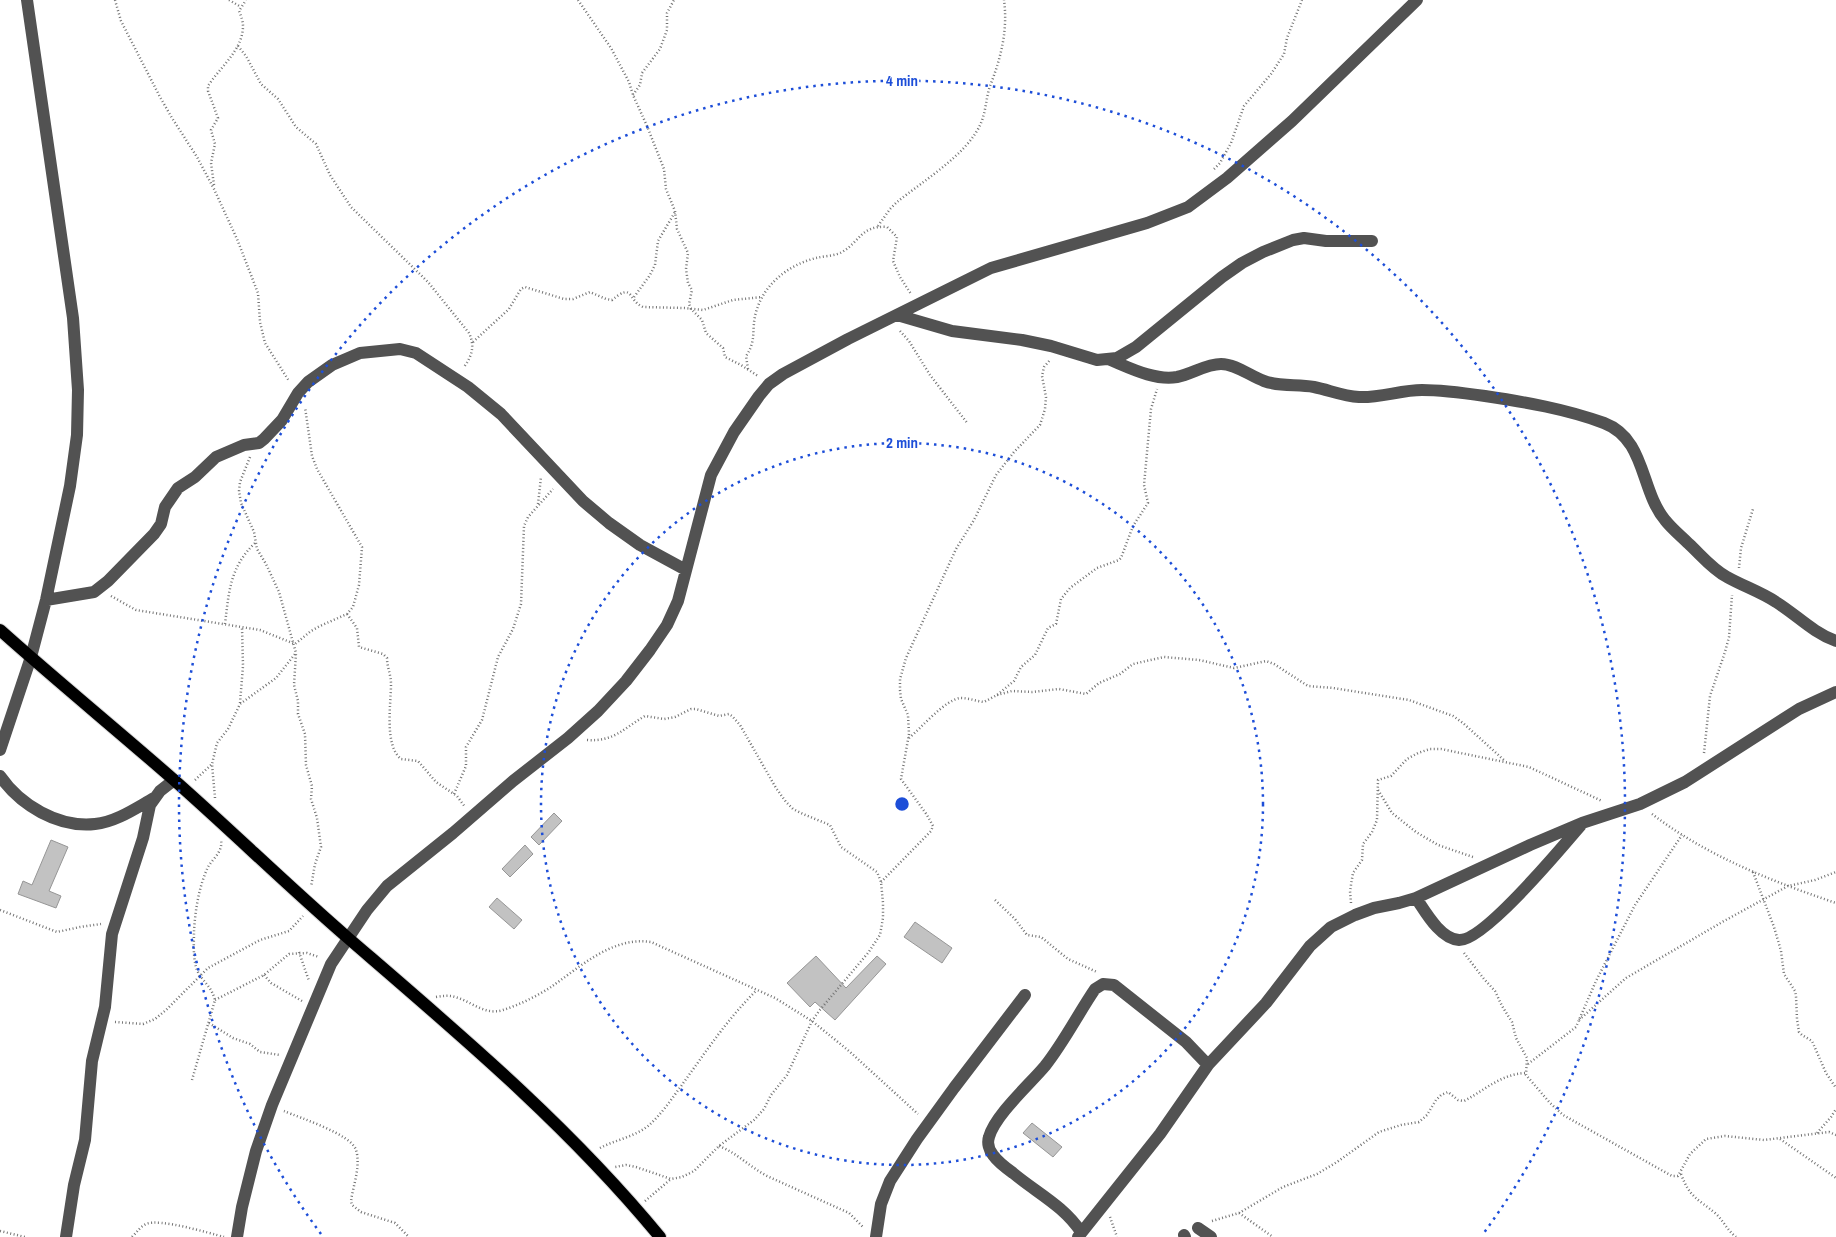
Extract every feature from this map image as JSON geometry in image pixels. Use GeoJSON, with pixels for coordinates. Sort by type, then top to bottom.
{"type":"FeatureCollection","features":[{"type":"Feature","properties":{"kind":"main road"},"geometry":{"type":"LineString","coordinates":[[0,630],[174,780],[347,938],[422,1001],[512,1082],[602,1169],[660,1237]]}},
{"type":"Feature","properties":{"kind":"street"},"geometry":{"type":"LineString","coordinates":[[0,750],[31,658],[46,600],[70,486],[77,436],[78,390],[73,318],[27,0]]}},
{"type":"Feature","properties":{"kind":"street"},"geometry":{"type":"LineString","coordinates":[[238,1237],[242,1207],[254,1160],[272,1105],[314,1001],[331,964],[347,938],[367,910],[388,886],[513,781],[568,738],[598,711],[626,681],[650,650],[667,624],[678,601],[711,475],[734,432],[769,384],[783,374],[892,317],[991,268],[1137,226],[1188,207],[1226,178],[1292,121],[1416,0]]}},
{"type":"Feature","properties":{"kind":"street"},"geometry":{"type":"LineString","coordinates":[[892,317],[952,331],[1030,342],[1097,360],[1108,359],[1126,354],[1222,277],[1242,263],[1263,252],[1293,240],[1304,238],[1326,241],[1372,241]]}},
{"type":"Feature","properties":{"kind":"street"},"geometry":{"type":"LineString","coordinates":[[46,600],[88,594],[99,589],[115,576],[134,553],[154,534],[161,524],[165,507],[178,488],[196,476],[216,456],[244,445],[258,443],[282,420],[308,382],[332,365],[360,353],[400,349],[416,353],[456,379],[501,414],[583,501],[609,524],[686,570]]}},
{"type":"Feature","properties":{"kind":"street"},"geometry":{"type":"LineString","coordinates":[[1108,359],[1154,376],[1175,377],[1209,366],[1230,365],[1276,385],[1314,387],[1359,397],[1420,390],[1444,391],[1520,401],[1606,424],[1622,433],[1631,444],[1638,456],[1652,498],[1665,521],[1716,570],[1779,603],[1807,626],[1825,637],[1836,641]]}},
{"type":"Feature","properties":{"kind":"street"},"geometry":{"type":"LineString","coordinates":[[1208,1065],[1186,1042],[1114,985],[1103,984],[1095,989],[1046,1065],[1005,1111],[989,1138],[988,1146],[993,1156],[1022,1181],[1067,1213],[1080,1235],[1160,1134],[1208,1065],[1266,1003],[1310,946],[1332,927],[1374,908],[1399,904],[1416,898],[1582,823],[1640,804],[1702,772],[1799,709],[1836,692]]}},
{"type":"Feature","properties":{"kind":"street"},"geometry":{"type":"LineString","coordinates":[[0,776],[8,788],[28,805],[64,823],[95,824],[122,815],[154,798],[174,780]]}},
{"type":"Feature","properties":{"kind":"street"},"geometry":{"type":"LineString","coordinates":[[66,1237],[74,1185],[85,1140],[94,1049],[102,1020],[110,947],[115,923],[128,886],[150,805],[154,798]]}},
{"type":"Feature","properties":{"kind":"street"},"geometry":{"type":"LineString","coordinates":[[1416,898],[1436,926],[1447,936],[1458,940],[1466,939],[1476,933],[1545,869],[1582,823]]}},
{"type":"Feature","properties":{"kind":"street"},"geometry":{"type":"LineString","coordinates":[[871,1234],[880,1204],[890,1181],[928,1124],[1025,995]]}},
{"type":"Feature","properties":{"kind":"street"},"geometry":{"type":"LineString","coordinates":[[1198,1228],[1211,1237]]}},
{"type":"Feature","properties":{"kind":"path"},"geometry":{"type":"LineString","coordinates":[[115,0],[121,21],[156,90],[202,165],[240,246],[258,293],[260,322],[265,343],[270,354],[306,408],[312,456],[317,470],[362,548],[357,596],[353,607],[347,614],[310,631],[295,644]]}},
{"type":"Feature","properties":{"kind":"path"},"geometry":{"type":"LineString","coordinates":[[229,0],[240,7]]}},
{"type":"Feature","properties":{"kind":"path"},"geometry":{"type":"LineString","coordinates":[[214,189],[211,170],[215,144],[211,130],[218,118],[208,86],[238,46],[243,30],[239,11],[246,0]]}},
{"type":"Feature","properties":{"kind":"path"},"geometry":{"type":"LineString","coordinates":[[578,0],[611,48],[629,82],[664,169],[666,189],[675,211],[677,229],[688,253],[686,277],[692,290],[689,301],[691,308],[702,320],[706,333],[723,348],[725,357],[748,369],[769,384]]}},
{"type":"Feature","properties":{"kind":"path"},"geometry":{"type":"LineString","coordinates":[[633,95],[640,85],[642,72],[660,49],[667,30],[667,13],[674,0]]}},
{"type":"Feature","properties":{"kind":"path"},"geometry":{"type":"LineString","coordinates":[[878,226],[890,209],[954,158],[975,134],[984,113],[988,92],[1004,43],[1006,18],[1004,0]]}},
{"type":"Feature","properties":{"kind":"path"},"geometry":{"type":"LineString","coordinates":[[1208,175],[1220,162],[1231,143],[1244,106],[1271,74],[1284,54],[1302,0]]}},
{"type":"Feature","properties":{"kind":"path"},"geometry":{"type":"LineString","coordinates":[[238,46],[246,56],[261,84],[278,99],[296,127],[316,144],[330,175],[351,207],[428,282],[469,333],[473,342],[472,353],[456,379]]}},
{"type":"Feature","properties":{"kind":"path"},"geometry":{"type":"LineString","coordinates":[[634,298],[650,275],[654,265],[658,241],[675,211]]}},
{"type":"Feature","properties":{"kind":"path"},"geometry":{"type":"LineString","coordinates":[[748,369],[746,356],[752,348],[756,312],[762,297],[777,278],[808,261],[839,254],[868,230],[878,226],[887,227],[897,237],[893,261],[895,269],[917,304]]}},
{"type":"Feature","properties":{"kind":"path"},"geometry":{"type":"LineString","coordinates":[[473,342],[509,309],[521,289],[525,287],[564,299],[574,299],[590,292],[612,300],[619,293],[625,292],[630,293],[639,306],[643,307],[703,310],[733,300],[762,297]]}},
{"type":"Feature","properties":{"kind":"path"},"geometry":{"type":"LineString","coordinates":[[892,317],[930,375],[968,424]]}},
{"type":"Feature","properties":{"kind":"path"},"geometry":{"type":"LineString","coordinates":[[881,882],[931,831],[933,826],[901,779],[908,739],[908,715],[901,699],[900,685],[906,658],[956,549],[974,520],[996,475],[1014,452],[1040,425],[1045,409],[1046,397],[1042,376],[1044,367],[1049,360],[1063,350]]}},
{"type":"Feature","properties":{"kind":"path"},"geometry":{"type":"LineString","coordinates":[[908,739],[956,699],[984,702],[997,695],[1014,681],[1021,668],[1035,655],[1046,631],[1057,622],[1060,603],[1064,595],[1089,573],[1103,564],[1116,562],[1121,558],[1133,526],[1146,508],[1148,500],[1144,485],[1151,409],[1157,390],[1154,376]]}},
{"type":"Feature","properties":{"kind":"path"},"geometry":{"type":"LineString","coordinates":[[102,1020],[127,1024],[143,1024],[155,1019],[208,968],[260,940],[288,931],[302,917],[310,904],[314,869],[321,846],[317,818],[311,799],[312,786],[306,765],[305,734],[298,714],[298,700],[294,685],[295,644],[279,592],[255,543],[254,532],[239,491],[244,470],[258,443]]}},
{"type":"Feature","properties":{"kind":"path"},"geometry":{"type":"LineString","coordinates":[[538,505],[544,459]]}},
{"type":"Feature","properties":{"kind":"path"},"geometry":{"type":"LineString","coordinates":[[454,794],[466,766],[466,747],[482,720],[498,657],[519,616],[524,526],[528,517],[561,477]]}},
{"type":"Feature","properties":{"kind":"path"},"geometry":{"type":"LineString","coordinates":[[1702,772],[1710,696],[1729,637],[1733,580],[1738,572],[1741,548],[1753,509]]}},
{"type":"Feature","properties":{"kind":"path"},"geometry":{"type":"LineString","coordinates":[[225,624],[233,574],[245,553],[255,543]]}},
{"type":"Feature","properties":{"kind":"path"},"geometry":{"type":"LineString","coordinates":[[99,589],[136,610],[260,630],[295,644]]}},
{"type":"Feature","properties":{"kind":"path"},"geometry":{"type":"LineString","coordinates":[[347,614],[357,628],[359,647],[383,654],[387,658],[387,668],[391,678],[390,731],[394,750],[401,759],[418,761],[440,786],[454,794],[472,817]]}},
{"type":"Feature","properties":{"kind":"path"},"geometry":{"type":"LineString","coordinates":[[240,704],[243,666],[242,628]]}},
{"type":"Feature","properties":{"kind":"path"},"geometry":{"type":"LineString","coordinates":[[997,695],[1012,691],[1032,692],[1059,689],[1086,694],[1100,682],[1120,674],[1134,664],[1164,657],[1200,660],[1234,668],[1266,662],[1274,664],[1308,686],[1409,700],[1453,716],[1505,761]]}},
{"type":"Feature","properties":{"kind":"path"},"geometry":{"type":"LineString","coordinates":[[568,738],[592,741],[611,738],[645,716],[664,720],[696,709],[719,716],[729,714],[740,725],[786,802],[798,811],[830,825],[841,847],[877,872],[881,882],[883,918],[880,934],[868,953],[826,1001],[812,1021],[790,1070],[771,1095],[764,1109],[754,1120],[719,1146],[694,1171],[682,1178],[671,1179],[626,1165],[602,1169]]}},
{"type":"Feature","properties":{"kind":"path"},"geometry":{"type":"LineString","coordinates":[[1355,915],[1350,897],[1351,882],[1355,869],[1362,860],[1363,844],[1372,832],[1377,820],[1378,780],[1391,776],[1407,760],[1418,753],[1430,749],[1441,749],[1529,766],[1619,810]]}},
{"type":"Feature","properties":{"kind":"path"},"geometry":{"type":"LineString","coordinates":[[185,790],[212,764]]}},
{"type":"Feature","properties":{"kind":"path"},"geometry":{"type":"LineString","coordinates":[[1378,790],[1392,813],[1423,837],[1438,845],[1491,863]]}},
{"type":"Feature","properties":{"kind":"path"},"geometry":{"type":"LineString","coordinates":[[1640,804],[1682,836],[1717,856],[1788,886],[1836,903]]}},
{"type":"Feature","properties":{"kind":"path"},"geometry":{"type":"LineString","coordinates":[[1579,1020],[1634,905],[1682,836]]}},
{"type":"Feature","properties":{"kind":"path"},"geometry":{"type":"LineString","coordinates":[[1753,872],[1781,951],[1784,974],[1796,996],[1799,1032],[1812,1041],[1826,1073],[1836,1088]]}},
{"type":"Feature","properties":{"kind":"path"},"geometry":{"type":"LineString","coordinates":[[1528,1064],[1571,1031],[1579,1020],[1626,978],[1788,886],[1815,880],[1836,872]]}},
{"type":"Feature","properties":{"kind":"path"},"geometry":{"type":"LineString","coordinates":[[995,900],[1015,919],[1027,935],[1041,937],[1068,959],[1098,973],[1114,985]]}},
{"type":"Feature","properties":{"kind":"path"},"geometry":{"type":"LineString","coordinates":[[0,910],[57,932],[80,926],[115,923]]}},
{"type":"Feature","properties":{"kind":"path"},"geometry":{"type":"LineString","coordinates":[[1458,940],[1465,954],[1498,995],[1502,1006],[1512,1022],[1516,1038],[1527,1058],[1526,1073],[1533,1084],[1563,1115],[1672,1176],[1678,1176],[1690,1154],[1706,1138],[1726,1136],[1764,1140],[1829,1132],[1836,1135]]}},
{"type":"Feature","properties":{"kind":"path"},"geometry":{"type":"LineString","coordinates":[[422,1001],[451,996],[485,1010],[501,1011],[543,992],[597,956],[630,942],[642,941],[659,946],[702,967],[775,998],[812,1021],[849,1051],[928,1124]]}},
{"type":"Feature","properties":{"kind":"path"},"geometry":{"type":"LineString","coordinates":[[214,1000],[264,975],[289,954],[299,952],[318,957],[331,964]]}},
{"type":"Feature","properties":{"kind":"path"},"geometry":{"type":"LineString","coordinates":[[299,952],[314,1001]]}},
{"type":"Feature","properties":{"kind":"path"},"geometry":{"type":"LineString","coordinates":[[264,975],[271,983],[284,991],[314,1001]]}},
{"type":"Feature","properties":{"kind":"path"},"geometry":{"type":"LineString","coordinates":[[192,1080],[214,1000],[209,986],[199,976]]}},
{"type":"Feature","properties":{"kind":"path"},"geometry":{"type":"LineString","coordinates":[[588,1156],[614,1141],[638,1132],[654,1120],[677,1092],[723,1027],[758,990]]}},
{"type":"Feature","properties":{"kind":"path"},"geometry":{"type":"LineString","coordinates":[[208,1023],[233,1038],[250,1044],[260,1052],[276,1054],[289,1063]]}},
{"type":"Feature","properties":{"kind":"path"},"geometry":{"type":"LineString","coordinates":[[1198,1228],[1216,1219],[1239,1214],[1283,1188],[1317,1174],[1379,1132],[1419,1122],[1436,1100],[1445,1092],[1448,1092],[1458,1100],[1464,1101],[1497,1080],[1526,1073]]}},
{"type":"Feature","properties":{"kind":"path"},"geometry":{"type":"LineString","coordinates":[[272,1105],[344,1137],[356,1150],[357,1162],[352,1205],[361,1212],[395,1223],[409,1237]]}},
{"type":"Feature","properties":{"kind":"path"},"geometry":{"type":"LineString","coordinates":[[1817,1133],[1836,1109]]}},
{"type":"Feature","properties":{"kind":"path"},"geometry":{"type":"LineString","coordinates":[[1779,1138],[1836,1178]]}},
{"type":"Feature","properties":{"kind":"path"},"geometry":{"type":"LineString","coordinates":[[719,1146],[731,1151],[755,1170],[849,1213],[871,1234]]}},
{"type":"Feature","properties":{"kind":"path"},"geometry":{"type":"LineString","coordinates":[[1680,1173],[1691,1194],[1715,1213],[1729,1232],[1736,1237]]}},
{"type":"Feature","properties":{"kind":"path"},"geometry":{"type":"LineString","coordinates":[[637,1208],[671,1179]]}},
{"type":"Feature","properties":{"kind":"path"},"geometry":{"type":"LineString","coordinates":[[1105,1204],[1117,1237]]}},
{"type":"Feature","properties":{"kind":"path"},"geometry":{"type":"LineString","coordinates":[[1239,1214],[1273,1237]]}},
{"type":"Feature","properties":{"kind":"path"},"geometry":{"type":"LineString","coordinates":[[132,1237],[140,1228],[152,1222],[196,1229],[224,1237]]}},
{"type":"Feature","properties":{"kind":"path"},"geometry":{"type":"LineString","coordinates":[[0,1230],[25,1237]]}},
{"type":"Feature","properties":{"kind":"building"},"geometry":{"type":"Polygon","coordinates":[[[554,813],[562,821],[539,845],[531,837],[554,813]]]}},
{"type":"Feature","properties":{"kind":"building"},"geometry":{"type":"Polygon","coordinates":[[[51,840],[68,847],[49,891],[61,896],[56,908],[18,894],[23,881],[32,885],[51,840]]]}},
{"type":"Feature","properties":{"kind":"building"},"geometry":{"type":"Polygon","coordinates":[[[525,845],[533,854],[510,877],[502,869],[525,845]]]}},
{"type":"Feature","properties":{"kind":"building"},"geometry":{"type":"Polygon","coordinates":[[[497,898],[522,920],[514,929],[489,907],[497,898]]]}},
{"type":"Feature","properties":{"kind":"building"},"geometry":{"type":"Polygon","coordinates":[[[915,922],[952,948],[942,963],[904,937],[915,922]]]}},
{"type":"Feature","properties":{"kind":"building"},"geometry":{"type":"Polygon","coordinates":[[[816,956],[846,988],[877,956],[886,964],[835,1020],[815,1002],[810,1007],[787,983],[816,956]]]}},
{"type":"Feature","properties":{"kind":"building"},"geometry":{"type":"Polygon","coordinates":[[[1032,1123],[1062,1147],[1053,1157],[1023,1133],[1032,1123]]]}}]}
